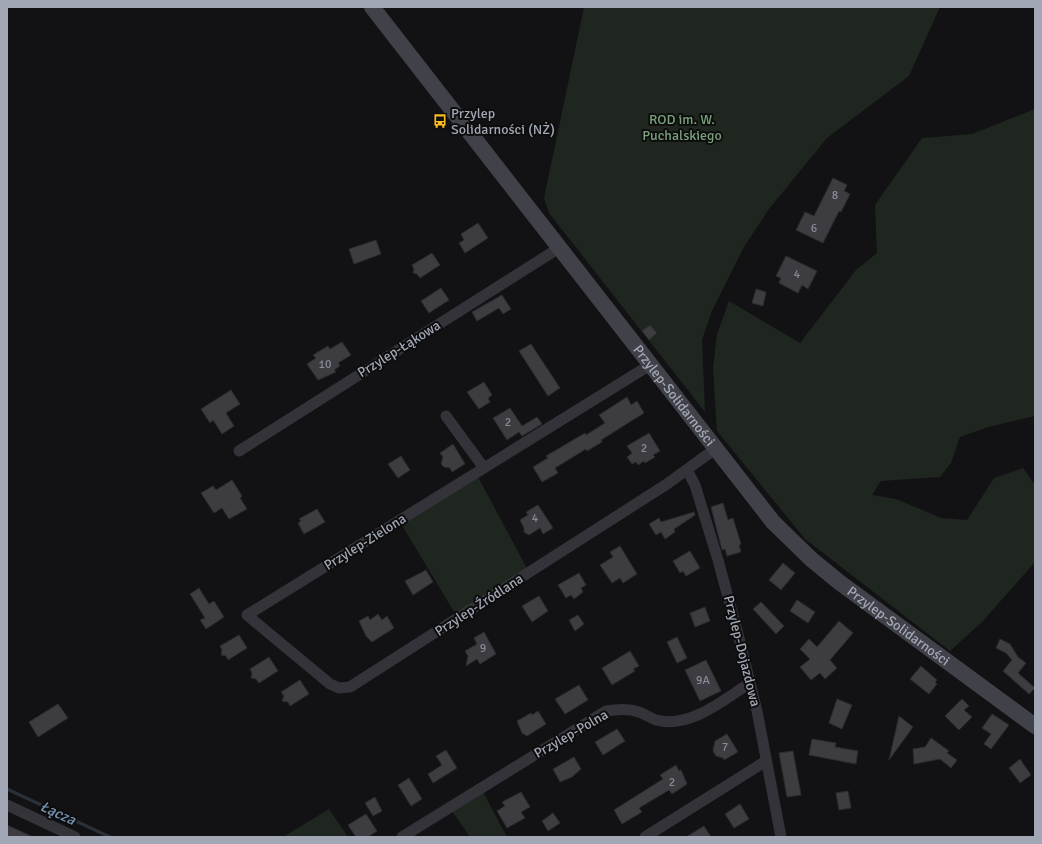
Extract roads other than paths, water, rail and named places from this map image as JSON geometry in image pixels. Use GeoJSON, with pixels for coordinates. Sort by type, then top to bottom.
{"type":"FeatureCollection","features":[{"type":"Feature","properties":{"kind":"main road","name":"Przylep-Solidarności"},"geometry":{"type":"LineString","coordinates":[[372,7],[773,522],[811,559],[1035,726]]}},
{"type":"Feature","properties":{"kind":"street","name":"Przylep-Łąkowa"},"geometry":{"type":"LineString","coordinates":[[239,451],[559,248]]}},
{"type":"Feature","properties":{"kind":"street","name":"Przylep-Zielona"},"geometry":{"type":"LineString","coordinates":[[247,615],[650,364]]}},
{"type":"Feature","properties":{"kind":"street"},"geometry":{"type":"LineString","coordinates":[[446,416],[484,468]]}},
{"type":"Feature","properties":{"kind":"street","name":"Przylep-Źródlana"},"geometry":{"type":"LineString","coordinates":[[247,615],[330,684],[340,688],[350,687],[438,632],[451,622],[687,470],[715,449]]}},
{"type":"Feature","properties":{"kind":"street","name":"Przylep-Dojazdowa"},"geometry":{"type":"LineString","coordinates":[[687,470],[695,485],[718,560],[750,683],[781,837]]}},
{"type":"Feature","properties":{"kind":"street","name":"Przylep-Polna"},"geometry":{"type":"LineString","coordinates":[[402,837],[606,711],[622,708],[638,712],[655,720],[672,722],[687,720],[702,713],[750,683]]}},
{"type":"Feature","properties":{"kind":"street"},"geometry":{"type":"LineString","coordinates":[[645,837],[766,761]]}},
{"type":"Feature","properties":{"kind":"street"},"geometry":{"type":"LineString","coordinates":[[7,805],[75,837]]}},
{"type":"Feature","properties":{"kind":"waterway","name":"Łącza"},"geometry":{"type":"LineString","coordinates":[[7,789],[110,837]]}},
{"type":"Feature","properties":{"kind":"place","name":"Przylep Solidarności (NŻ)"},"geometry":{"type":"Point","coordinates":[440,121]}},
{"type":"Feature","properties":{"kind":"park label","name":"ROD im. W. Puchalskiego"},"geometry":{"type":"Point","coordinates":[682,128]}}]}
